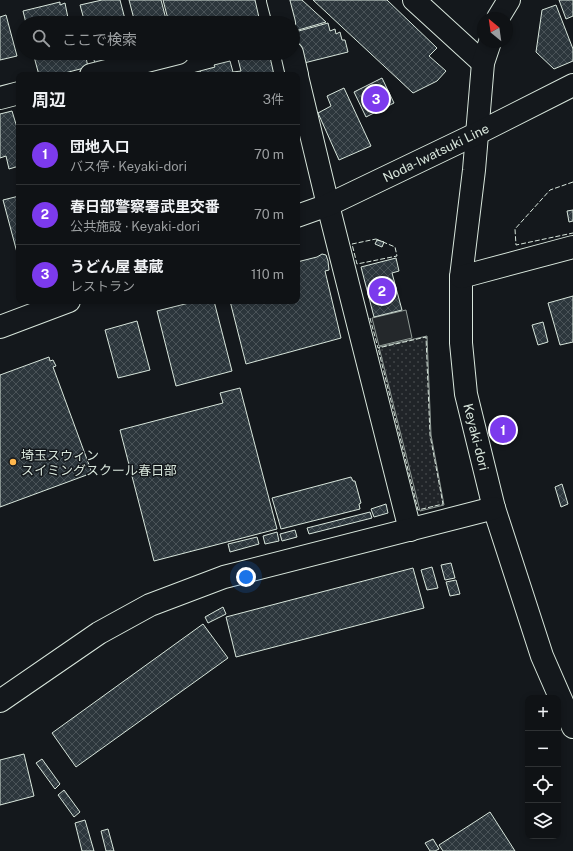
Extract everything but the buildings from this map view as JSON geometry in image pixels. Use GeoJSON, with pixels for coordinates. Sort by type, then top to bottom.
{"type":"FeatureCollection","features":[{"type":"Feature","properties":{"kind":"street"},"geometry":{"type":"LineString","coordinates":[[278,0],[282,16]]}},
{"type":"Feature","properties":{"kind":"street"},"geometry":{"type":"LineString","coordinates":[[414,0],[483,63]]}},
{"type":"Feature","properties":{"kind":"street"},"geometry":{"type":"LineString","coordinates":[[502,12],[509,0]]}},
{"type":"Feature","properties":{"kind":"street","name":"Keyaki-dori"},"geometry":{"type":"LineString","coordinates":[[488,48],[483,63],[478,133],[461,277],[461,343],[466,394],[494,508],[542,656],[573,727]]}},
{"type":"Feature","properties":{"kind":"street"},"geometry":{"type":"LineString","coordinates":[[103,72],[150,60]]}},
{"type":"Feature","properties":{"kind":"street"},"geometry":{"type":"LineString","coordinates":[[294,60],[296,72]]}},
{"type":"Feature","properties":{"kind":"street","name":"Noda-Iwatsuki Line"},"geometry":{"type":"LineString","coordinates":[[300,215],[328,205],[478,133],[573,85]]}},
{"type":"Feature","properties":{"kind":"street"},"geometry":{"type":"LineString","coordinates":[[300,88],[410,530]]}},
{"type":"Feature","properties":{"kind":"street"},"geometry":{"type":"LineString","coordinates":[[0,98],[16,94]]}},
{"type":"Feature","properties":{"kind":"street"},"geometry":{"type":"LineString","coordinates":[[461,277],[573,247]]}},
{"type":"Feature","properties":{"kind":"street"},"geometry":{"type":"LineString","coordinates":[[0,327],[61,304]]}},
{"type":"Feature","properties":{"kind":"street"},"geometry":{"type":"LineString","coordinates":[[0,701],[99,633],[150,605],[224,578],[494,508]]}},
{"type":"Feature","properties":{"kind":"shaded area"},"geometry":{"type":"Polygon","coordinates":[[[406,310],[412,338],[379,346],[372,318],[406,310]]]}},
{"type":"Feature","properties":{"kind":"shaded area"},"geometry":{"type":"Polygon","coordinates":[[[427,336],[431,435],[444,505],[420,511],[379,347],[427,336]]]}},
{"type":"Feature","properties":{"kind":"fence"},"geometry":{"type":"LineString","coordinates":[[573,182],[550,190],[515,229],[516,245],[573,233]]}},
{"type":"Feature","properties":{"kind":"fence"},"geometry":{"type":"LineString","coordinates":[[376,239],[395,247],[397,256],[357,264],[352,244],[376,239]]}},
{"type":"Feature","properties":{"kind":"fence"},"geometry":{"type":"LineString","coordinates":[[370,318],[378,348],[426,337],[430,435],[443,504],[418,510],[378,348]]}},
{"type":"Feature","properties":{"kind":"place","name":"うどん屋 基蔵"},"geometry":{"type":"Point","coordinates":[376,99]}},
{"type":"Feature","properties":{"kind":"place","name":"春日部警察署武里交番"},"geometry":{"type":"Point","coordinates":[382,291]}},
{"type":"Feature","properties":{"kind":"place","name":"団地入口"},"geometry":{"type":"Point","coordinates":[503,430]}},
{"type":"Feature","properties":{"kind":"place","name":"埼玉スウィン スイミングスクール春日部"},"geometry":{"type":"Point","coordinates":[13,462]}}]}
